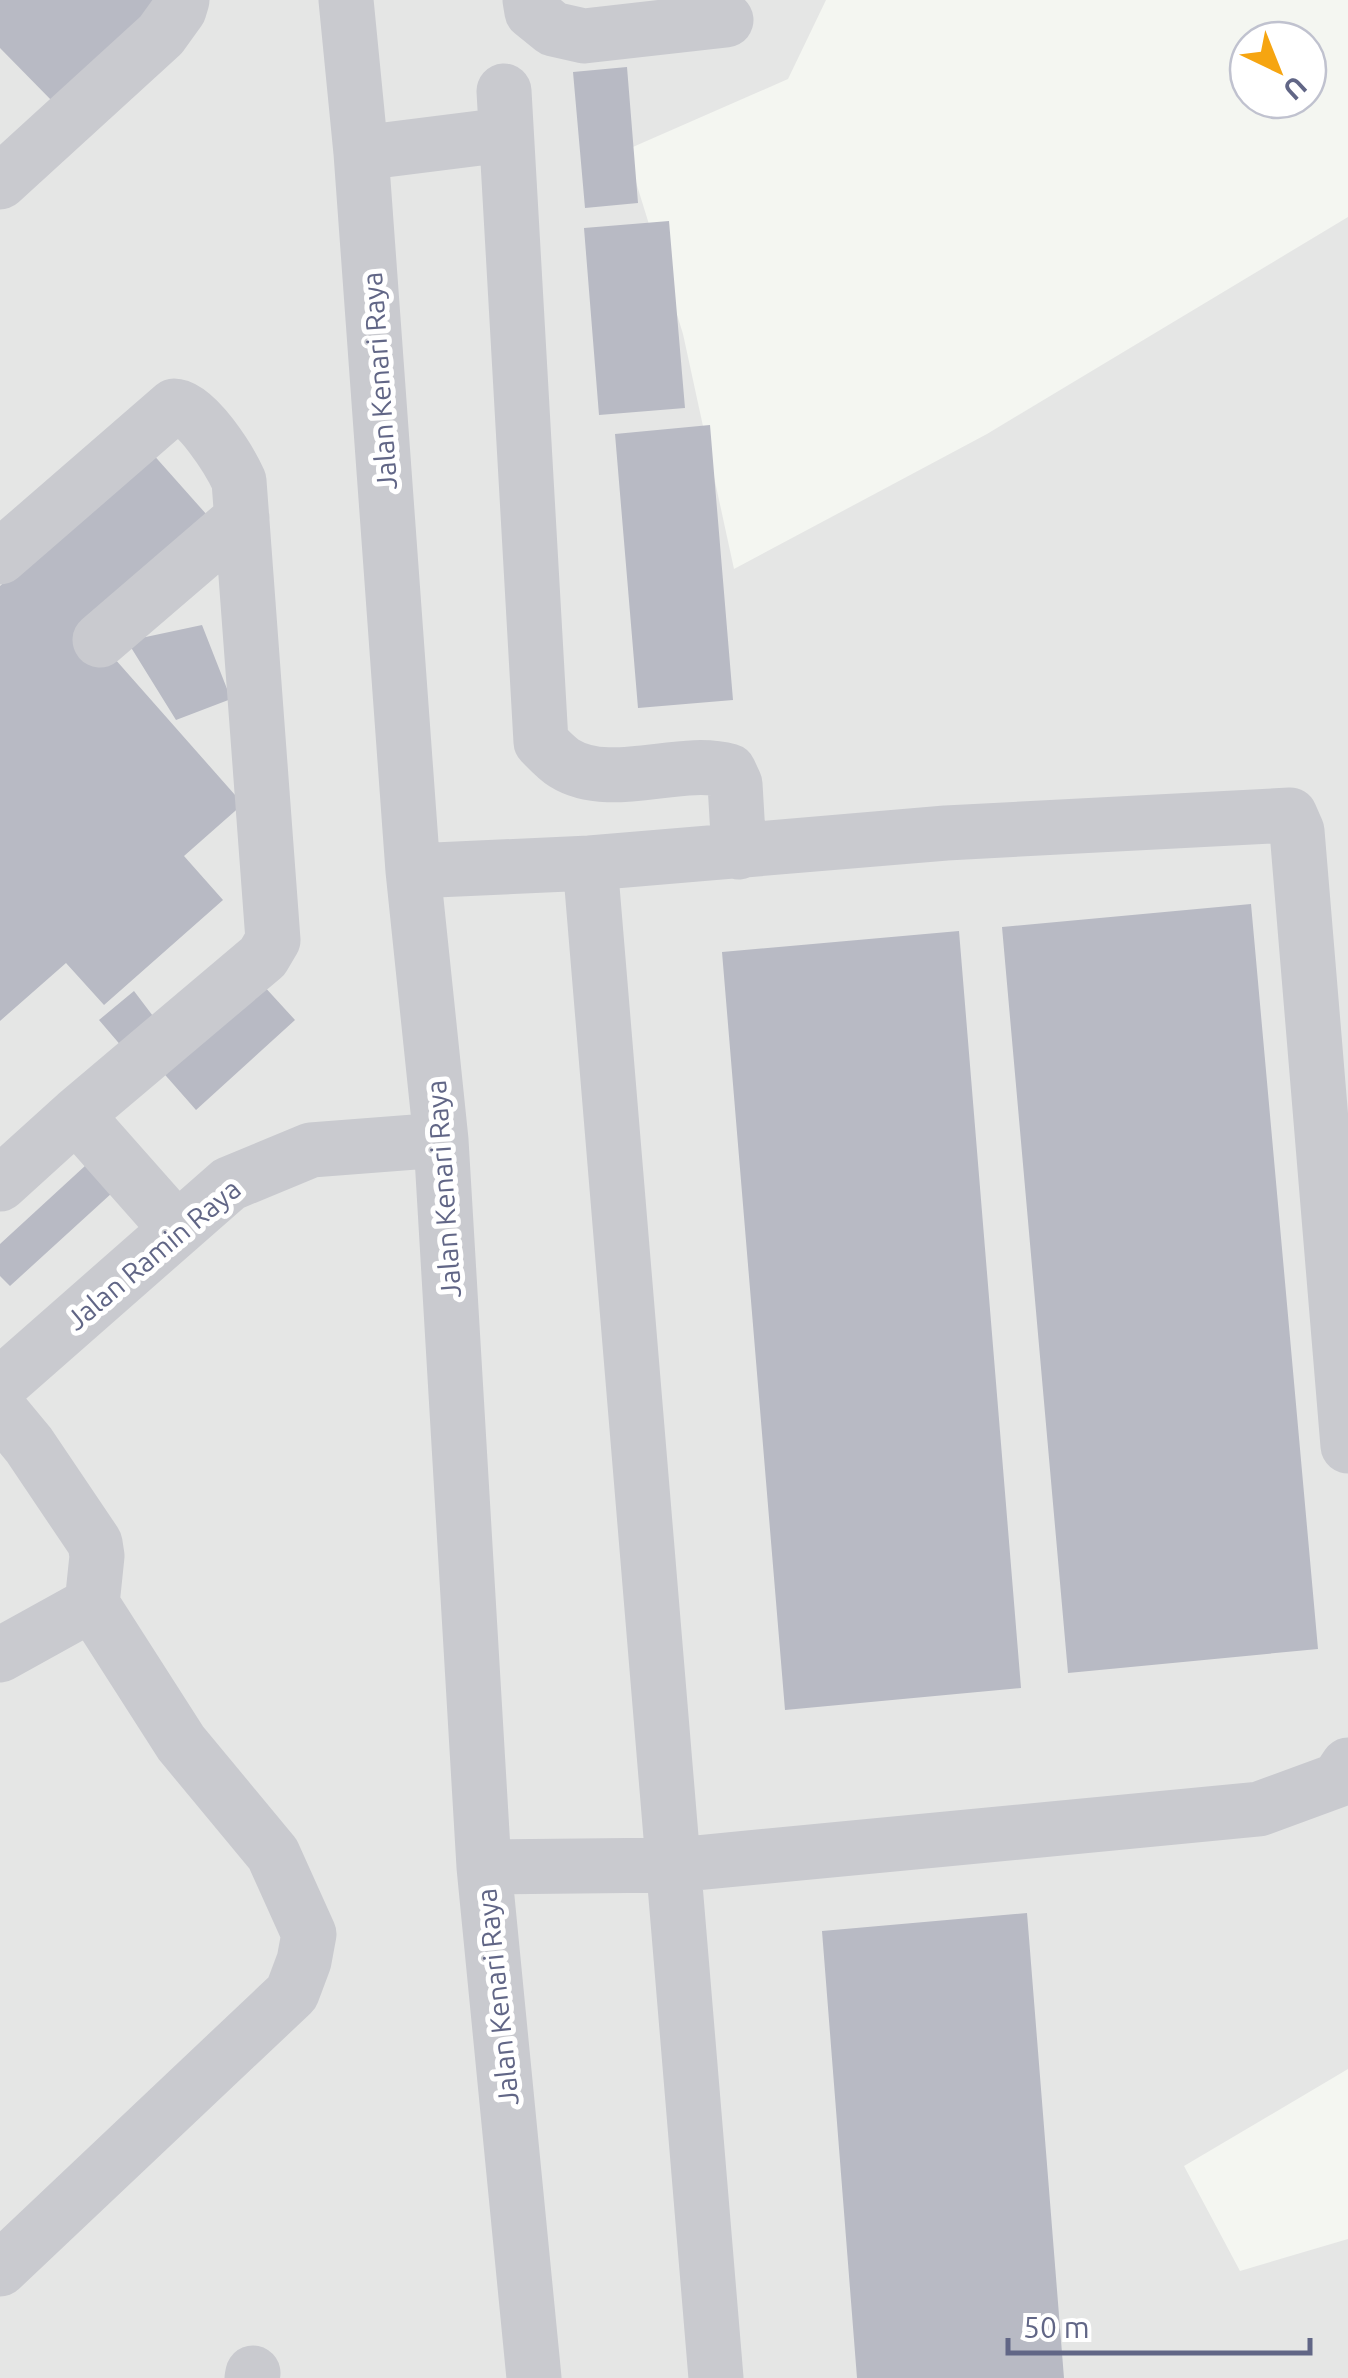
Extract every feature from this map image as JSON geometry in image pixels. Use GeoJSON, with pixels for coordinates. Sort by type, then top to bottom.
{"type":"FeatureCollection","features":[{"type":"Feature","properties":{"kind":"street"},"geometry":{"type":"LineString","coordinates":[[0,182],[160,35],[182,0]]}},
{"type":"Feature","properties":{"kind":"street","name":"Jalan Kenari Raya"},"geometry":{"type":"LineString","coordinates":[[346,0],[361,153],[413,871],[441,1140],[484,1868],[534,2378]]}},
{"type":"Feature","properties":{"kind":"street"},"geometry":{"type":"LineString","coordinates":[[530,0],[532,12],[553,29],[584,36],[726,20]]}},
{"type":"Feature","properties":{"kind":"street"},"geometry":{"type":"LineString","coordinates":[[361,153],[504,113],[541,742],[565,764],[596,774],[729,771],[736,784],[739,852]]}},
{"type":"Feature","properties":{"kind":"street"},"geometry":{"type":"LineString","coordinates":[[0,557],[174,406],[187,409],[228,458],[239,481],[273,940],[263,957],[0,1184]]}},
{"type":"Feature","properties":{"kind":"street"},"geometry":{"type":"LineString","coordinates":[[100,640],[242,518]]}},
{"type":"Feature","properties":{"kind":"street"},"geometry":{"type":"LineString","coordinates":[[413,871],[590,863],[946,833],[1290,815],[1297,831],[1348,1446]]}},
{"type":"Feature","properties":{"kind":"street"},"geometry":{"type":"LineString","coordinates":[[590,863],[716,2378]]}},
{"type":"Feature","properties":{"kind":"street"},"geometry":{"type":"LineString","coordinates":[[76,1115],[176,1228]]}},
{"type":"Feature","properties":{"kind":"street","name":"Jalan Ramin Raya"},"geometry":{"type":"LineString","coordinates":[[0,1385],[229,1184],[311,1150],[441,1140]]}},
{"type":"Feature","properties":{"kind":"street"},"geometry":{"type":"LineString","coordinates":[[0,1410],[95,1543],[92,1604],[181,1743],[272,1854],[309,1934],[292,1993],[0,2269]]}},
{"type":"Feature","properties":{"kind":"street"},"geometry":{"type":"LineString","coordinates":[[0,1655],[92,1604]]}},
{"type":"Feature","properties":{"kind":"street"},"geometry":{"type":"LineString","coordinates":[[484,1868],[675,1865],[1259,1809],[1338,1780],[1348,1765]]}},
{"type":"Feature","properties":{"kind":"shaded area"},"geometry":{"type":"Polygon","coordinates":[[[0,0],[826,0],[788,79],[626,150],[683,334],[734,569],[987,434],[1348,217],[1348,2069],[1184,2166],[1240,2271],[1348,2239],[1348,2378],[0,2378],[0,0]]]}},
{"type":"Feature","properties":{"kind":"building"},"geometry":{"type":"Polygon","coordinates":[[[0,0],[161,0],[55,104],[0,48],[0,0]]]}},
{"type":"Feature","properties":{"kind":"building"},"geometry":{"type":"Polygon","coordinates":[[[627,67],[638,203],[585,208],[573,72],[627,67]]]}},
{"type":"Feature","properties":{"kind":"building"},"geometry":{"type":"Polygon","coordinates":[[[669,221],[685,408],[599,415],[584,228],[669,221]]]}},
{"type":"Feature","properties":{"kind":"building"},"geometry":{"type":"Polygon","coordinates":[[[710,425],[733,700],[638,708],[615,434],[710,425]]]}},
{"type":"Feature","properties":{"kind":"building"},"geometry":{"type":"Polygon","coordinates":[[[151,452],[215,524],[92,633],[243,804],[184,856],[223,900],[104,1005],[66,963],[0,1021],[0,586],[151,452]]]}},
{"type":"Feature","properties":{"kind":"building"},"geometry":{"type":"Polygon","coordinates":[[[202,625],[231,699],[176,720],[127,641],[202,625]]]}},
{"type":"Feature","properties":{"kind":"building"},"geometry":{"type":"Polygon","coordinates":[[[1251,904],[1318,1649],[1068,1673],[1002,927],[1251,904]]]}},
{"type":"Feature","properties":{"kind":"building"},"geometry":{"type":"Polygon","coordinates":[[[959,931],[1021,1688],[785,1710],[722,952],[959,931]]]}},
{"type":"Feature","properties":{"kind":"building"},"geometry":{"type":"Polygon","coordinates":[[[250,971],[295,1020],[196,1110],[152,1060],[250,971]]]}},
{"type":"Feature","properties":{"kind":"building"},"geometry":{"type":"Polygon","coordinates":[[[134,991],[156,1020],[123,1048],[99,1020],[134,991]]]}},
{"type":"Feature","properties":{"kind":"building"},"geometry":{"type":"Polygon","coordinates":[[[98,1154],[124,1182],[10,1286],[0,1276],[0,1244],[98,1154]]]}},
{"type":"Feature","properties":{"kind":"building"},"geometry":{"type":"Polygon","coordinates":[[[1027,1913],[1064,2378],[857,2378],[822,1931],[1027,1913]]]}}]}
